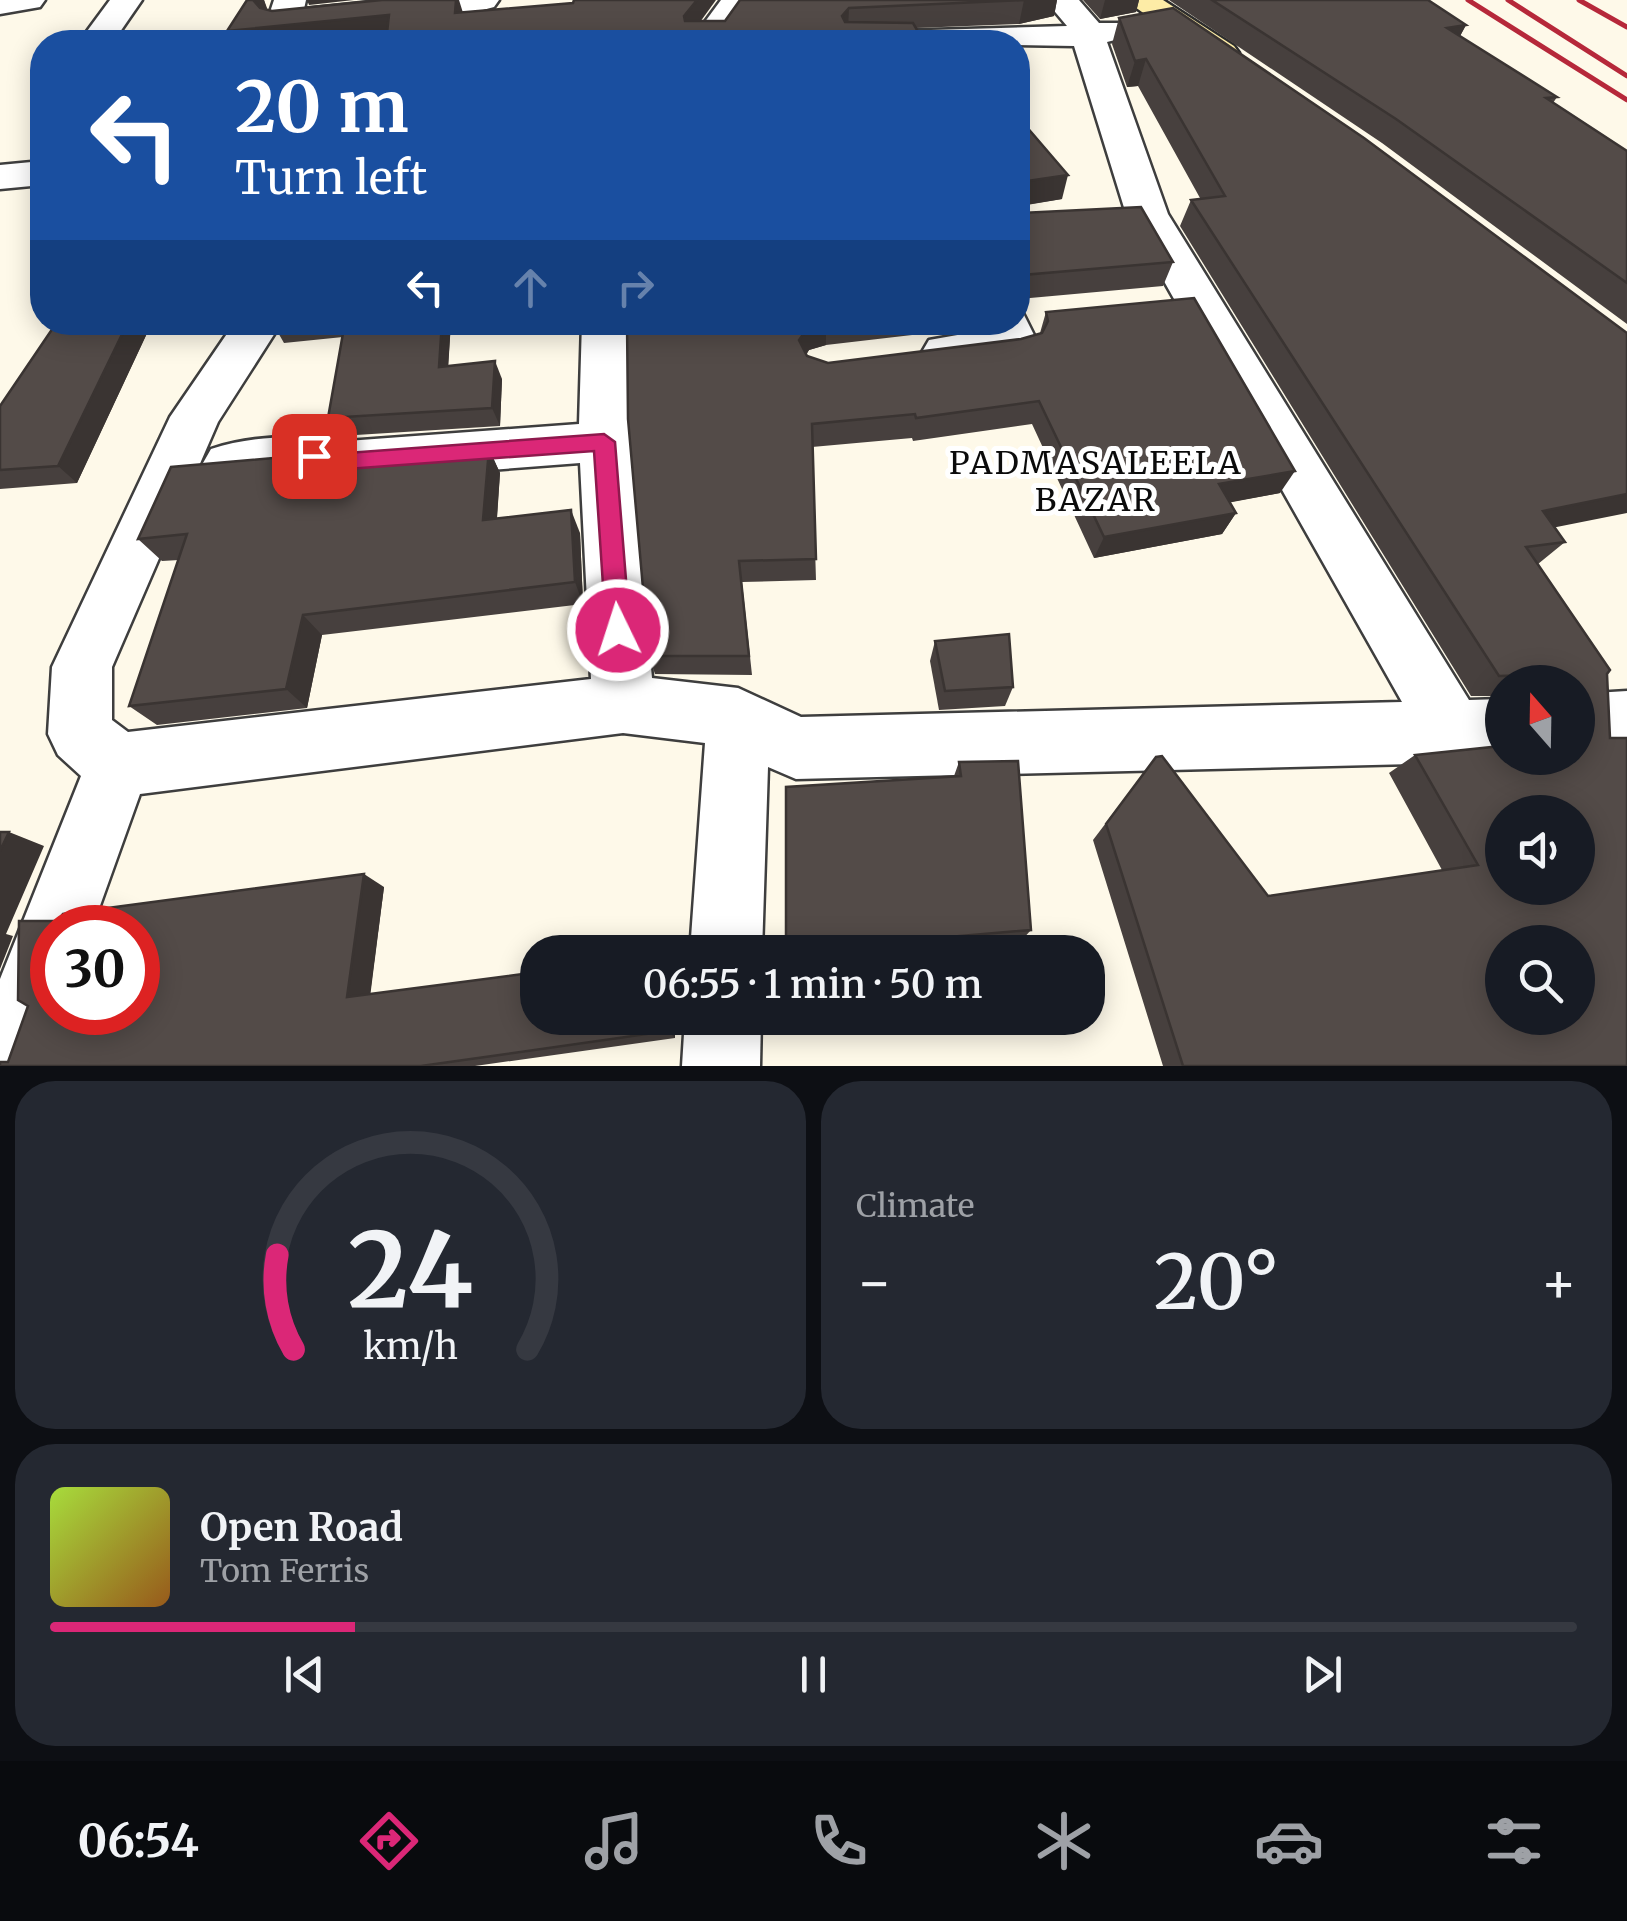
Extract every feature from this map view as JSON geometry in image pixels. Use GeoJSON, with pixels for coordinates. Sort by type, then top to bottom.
{"type":"FeatureCollection","features":[{"type":"Feature","properties":{"kind":"street"},"geometry":{"type":"LineString","coordinates":[[0,4],[29,0]]}},
{"type":"Feature","properties":{"kind":"street"},"geometry":{"type":"LineString","coordinates":[[105,30],[126,0]]}},
{"type":"Feature","properties":{"kind":"street"},"geometry":{"type":"LineString","coordinates":[[290,0],[284,22],[483,0]]}},
{"type":"Feature","properties":{"kind":"street"},"geometry":{"type":"LineString","coordinates":[[716,30],[738,0]]}},
{"type":"Feature","properties":{"kind":"street"},"geometry":{"type":"LineString","coordinates":[[968,30],[1157,10],[1253,76]]}},
{"type":"Feature","properties":{"kind":"street"},"geometry":{"type":"LineString","coordinates":[[1075,18],[1130,215],[1198,301],[1478,731]]}},
{"type":"Feature","properties":{"kind":"street"},"geometry":{"type":"LineString","coordinates":[[0,177],[30,173]]}},
{"type":"Feature","properties":{"kind":"street"},"geometry":{"type":"LineString","coordinates":[[1144,306],[1198,301]]}},
{"type":"Feature","properties":{"kind":"street"},"geometry":{"type":"LineString","coordinates":[[251,335],[195,417],[82,667],[80,734],[118,765],[623,704],[738,717],[796,748],[1478,731]]}},
{"type":"Feature","properties":{"kind":"street"},"geometry":{"type":"LineString","coordinates":[[605,335],[604,442],[623,704]]}},
{"type":"Feature","properties":{"kind":"street"},"geometry":{"type":"LineString","coordinates":[[902,357],[1014,344],[1011,335]]}},
{"type":"Feature","properties":{"kind":"street"},"geometry":{"type":"LineString","coordinates":[[172,468],[314,456],[347,461],[604,442]]}},
{"type":"Feature","properties":{"kind":"street"},"geometry":{"type":"LineString","coordinates":[[727,935],[738,717]]}},
{"type":"Feature","properties":{"kind":"street"},"geometry":{"type":"LineString","coordinates":[[1595,723],[1627,721]]}},
{"type":"Feature","properties":{"kind":"street"},"geometry":{"type":"LineString","coordinates":[[65,905],[118,765]]}},
{"type":"Feature","properties":{"kind":"street"},"geometry":{"type":"LineString","coordinates":[[5,1066],[30,998]]}},
{"type":"Feature","properties":{"kind":"street"},"geometry":{"type":"LineString","coordinates":[[721,1066],[722,1035]]}},
{"type":"Feature","properties":{"kind":"building"},"geometry":{"type":"Polygon","coordinates":[[[247,0],[272,11],[382,0],[456,0],[455,13],[574,0],[697,0],[684,16],[685,21],[725,21],[740,0],[1025,0],[849,8],[842,16],[845,22],[913,23],[917,30],[387,30],[389,15],[228,30],[247,0]]]}},
{"type":"Feature","properties":{"kind":"building"},"geometry":{"type":"Polygon","coordinates":[[[1212,0],[1428,0],[1466,25],[1447,28],[1557,97],[1546,98],[1627,151],[1627,283],[1396,119],[1212,0]]]}},
{"type":"Feature","properties":{"kind":"building"},"geometry":{"type":"Polygon","coordinates":[[[1173,8],[1364,138],[1627,333],[1627,494],[1543,511],[1565,542],[1526,547],[1610,670],[1610,738],[1627,738],[1627,1066],[1183,1066],[1106,824],[1156,757],[1162,756],[1268,896],[1478,865],[1415,755],[1485,748],[1485,775],[1595,775],[1595,665],[1492,665],[1191,200],[1225,196],[1146,59],[1135,61],[1119,18],[1173,8]]]}},
{"type":"Feature","properties":{"kind":"building"},"geometry":{"type":"Polygon","coordinates":[[[1030,131],[1068,175],[1030,181],[1030,131]]]}},
{"type":"Feature","properties":{"kind":"building"},"geometry":{"type":"Polygon","coordinates":[[[1141,207],[1173,262],[1030,274],[1030,213],[1141,207]]]}},
{"type":"Feature","properties":{"kind":"building"},"geometry":{"type":"Polygon","coordinates":[[[1194,298],[1295,471],[1219,484],[1236,513],[1104,537],[1039,401],[916,418],[915,414],[812,424],[816,559],[739,561],[749,656],[649,656],[628,419],[627,335],[803,335],[799,340],[807,356],[828,363],[1021,339],[1042,333],[1048,321],[1046,312],[1194,298]]]}},
{"type":"Feature","properties":{"kind":"building"},"geometry":{"type":"Polygon","coordinates":[[[48,335],[122,335],[58,466],[0,470],[0,406],[48,335]]]}},
{"type":"Feature","properties":{"kind":"building"},"geometry":{"type":"Polygon","coordinates":[[[343,335],[441,335],[439,367],[495,361],[492,408],[328,418],[343,335]]]}},
{"type":"Feature","properties":{"kind":"building"},"geometry":{"type":"Polygon","coordinates":[[[489,449],[483,520],[571,510],[575,582],[303,615],[286,689],[129,706],[187,534],[138,539],[171,467],[296,456],[331,461],[489,449]]]}},
{"type":"Feature","properties":{"kind":"building"},"geometry":{"type":"Polygon","coordinates":[[[1009,634],[1013,687],[945,691],[935,641],[1009,634]]]}},
{"type":"Feature","properties":{"kind":"building"},"geometry":{"type":"Polygon","coordinates":[[[1018,761],[1031,930],[973,935],[786,935],[786,787],[961,776],[959,762],[1018,761]]]}},
{"type":"Feature","properties":{"kind":"building"},"geometry":{"type":"Polygon","coordinates":[[[0,832],[9,832],[0,851],[0,832]]]}},
{"type":"Feature","properties":{"kind":"building"},"geometry":{"type":"Polygon","coordinates":[[[364,874],[347,997],[520,974],[520,1035],[640,1035],[421,1066],[0,1066],[0,1062],[8,1062],[28,1006],[18,1000],[19,921],[30,921],[30,1035],[160,1035],[160,905],[131,905],[364,874]]]}},
{"type":"Feature","properties":{"kind":"railway"},"geometry":{"type":"LineString","coordinates":[[1468,0],[1627,100]]}},
{"type":"Feature","properties":{"kind":"railway"},"geometry":{"type":"LineString","coordinates":[[1508,0],[1627,76]]}},
{"type":"Feature","properties":{"kind":"railway"},"geometry":{"type":"LineString","coordinates":[[1579,0],[1627,27]]}},
{"type":"Feature","properties":{"kind":"district","name":"PADMASALEELA BAZAR"},"geometry":{"type":"Point","coordinates":[1096,482]}},
{"type":"Feature","properties":{"kind":"route"},"geometry":{"type":"LineString","coordinates":[[314,456],[347,461],[604,442],[618,630]]}}]}
